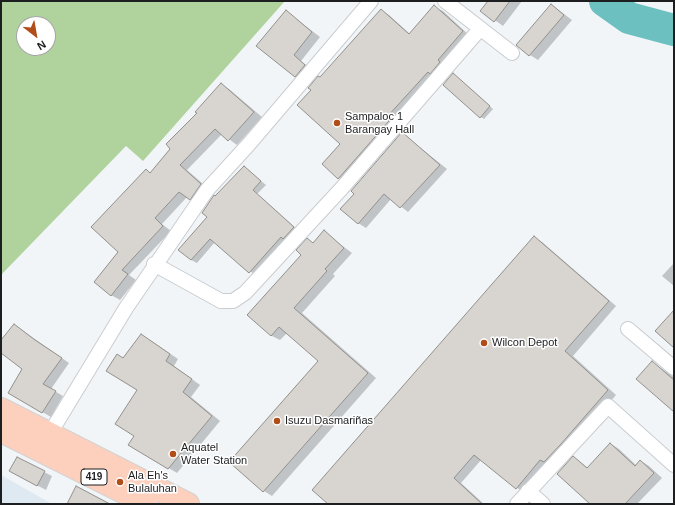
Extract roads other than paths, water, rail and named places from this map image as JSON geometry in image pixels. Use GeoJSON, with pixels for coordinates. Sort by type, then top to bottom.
{"type":"FeatureCollection","features":[{"type":"Feature","properties":{"kind":"main road","name":"419"},"geometry":{"type":"LineString","coordinates":[[1,409],[45,442],[147,504]]}},
{"type":"Feature","properties":{"kind":"main road","name":"419"},"geometry":{"type":"LineString","coordinates":[[1,431],[45,442],[188,504]]}},
{"type":"Feature","properties":{"kind":"street"},"geometry":{"type":"LineString","coordinates":[[45,442],[154,264],[207,190],[249,144],[371,1]]}},
{"type":"Feature","properties":{"kind":"street"},"geometry":{"type":"LineString","coordinates":[[445,1],[512,53]]}},
{"type":"Feature","properties":{"kind":"street"},"geometry":{"type":"LineString","coordinates":[[154,264],[221,301],[233,301],[245,293],[337,193],[480,29]]}},
{"type":"Feature","properties":{"kind":"street"},"geometry":{"type":"LineString","coordinates":[[628,329],[674,368]]}},
{"type":"Feature","properties":{"kind":"street"},"geometry":{"type":"LineString","coordinates":[[518,504],[528,491],[608,406],[672,460]]}},
{"type":"Feature","properties":{"kind":"street"},"geometry":{"type":"LineString","coordinates":[[528,491],[543,504]]}},
{"type":"Feature","properties":{"kind":"waterway"},"geometry":{"type":"LineString","coordinates":[[605,1],[629,18],[674,30]]}},
{"type":"Feature","properties":{"kind":"place","name":"Sampaloc 1 Barangay Hall"},"geometry":{"type":"Point","coordinates":[337,123]}},
{"type":"Feature","properties":{"kind":"place","name":"Wilcon Depot"},"geometry":{"type":"Point","coordinates":[484,343]}},
{"type":"Feature","properties":{"kind":"place","name":"Isuzu Dasmariñas"},"geometry":{"type":"Point","coordinates":[277,421]}},
{"type":"Feature","properties":{"kind":"place","name":"Aquatel Water Station"},"geometry":{"type":"Point","coordinates":[173,454]}},
{"type":"Feature","properties":{"kind":"place","name":"Ala Eh's Bulaluhan"},"geometry":{"type":"Point","coordinates":[120,482]}}]}
